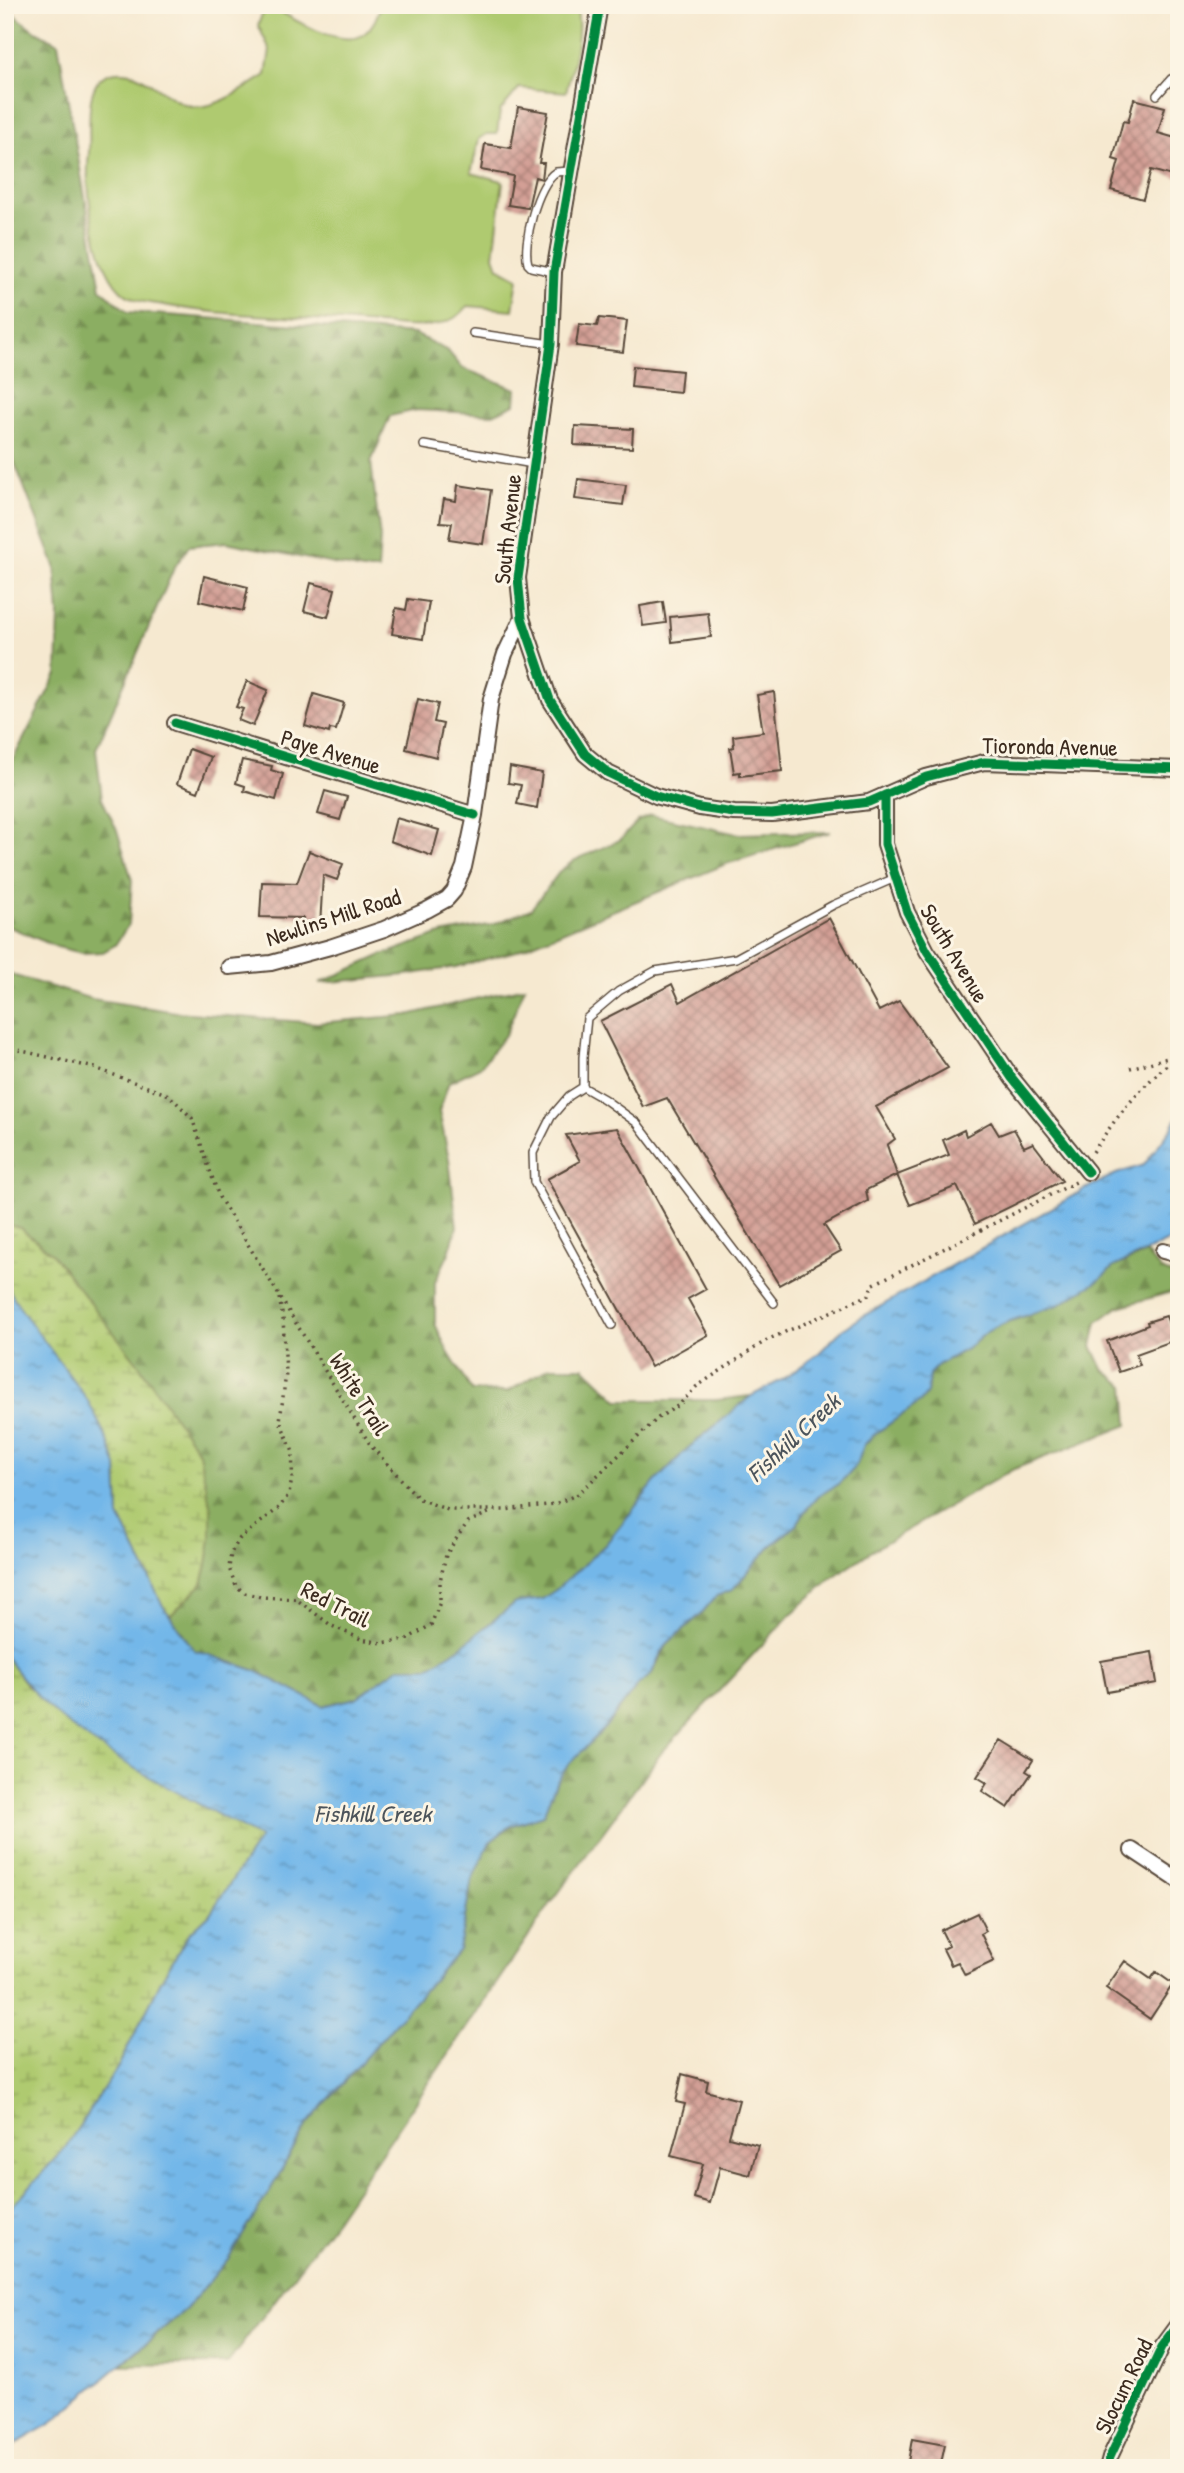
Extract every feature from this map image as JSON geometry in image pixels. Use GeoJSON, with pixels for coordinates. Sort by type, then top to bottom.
{"type":"FeatureCollection","features":[{"type":"Feature","properties":{"kind":"street","name":"South Avenue"},"geometry":{"type":"LineString","coordinates":[[600,5],[554,272],[551,344],[518,578],[522,618],[550,700],[585,754],[608,773],[656,796],[701,808],[734,813],[772,814],[869,802],[885,795],[885,844],[907,912],[927,951],[1012,1078],[1084,1173]]}},
{"type":"Feature","properties":{"kind":"street","name":"Newlins Mill Road"},"geometry":{"type":"LineString","coordinates":[[229,967],[271,963],[384,929],[447,899],[454,891],[464,867],[475,815],[491,698],[505,654],[522,618]]}},
{"type":"Feature","properties":{"kind":"street","name":"Paye Avenue"},"geometry":{"type":"LineString","coordinates":[[175,723],[475,815]]}},
{"type":"Feature","properties":{"kind":"street","name":"Tioronda Avenue"},"geometry":{"type":"LineString","coordinates":[[885,795],[926,777],[984,762],[1179,769]]}},
{"type":"Feature","properties":{"kind":"street"},"geometry":{"type":"LineString","coordinates":[[1163,1251],[1179,1255]]}},
{"type":"Feature","properties":{"kind":"street"},"geometry":{"type":"LineString","coordinates":[[1132,1850],[1179,1881]]}},
{"type":"Feature","properties":{"kind":"street","name":"Slocum Road"},"geometry":{"type":"LineString","coordinates":[[1107,2468],[1162,2347],[1179,2324]]}},
{"type":"Feature","properties":{"kind":"lane"},"geometry":{"type":"LineString","coordinates":[[1157,95],[1171,79],[1179,76]]}},
{"type":"Feature","properties":{"kind":"lane"},"geometry":{"type":"LineString","coordinates":[[554,272],[528,264],[528,244],[539,194],[545,183],[556,172],[570,171]]}},
{"type":"Feature","properties":{"kind":"lane"},"geometry":{"type":"LineString","coordinates":[[473,333],[551,344]]}},
{"type":"Feature","properties":{"kind":"lane"},"geometry":{"type":"LineString","coordinates":[[424,445],[533,464]]}},
{"type":"Feature","properties":{"kind":"lane"},"geometry":{"type":"LineString","coordinates":[[583,1087],[587,1018],[620,991],[655,971],[736,958],[832,905],[895,878]]}},
{"type":"Feature","properties":{"kind":"lane"},"geometry":{"type":"LineString","coordinates":[[583,1087],[637,1123],[774,1304]]}},
{"type":"Feature","properties":{"kind":"lane"},"geometry":{"type":"LineString","coordinates":[[583,1087],[569,1096],[551,1117],[533,1153],[534,1182],[612,1325]]}},
{"type":"Feature","properties":{"kind":"path"},"geometry":{"type":"LineString","coordinates":[[1084,1173],[1115,1119],[1146,1083],[1178,1054]]}},
{"type":"Feature","properties":{"kind":"path"},"geometry":{"type":"LineString","coordinates":[[1130,1068],[1178,1054]]}},
{"type":"Feature","properties":{"kind":"green space"},"geometry":{"type":"Polygon","coordinates":[[[381,5],[576,5],[578,37],[566,92],[519,88],[500,111],[497,134],[487,134],[479,139],[471,173],[503,181],[494,256],[498,267],[518,278],[513,310],[468,306],[455,318],[440,324],[406,326],[197,310],[141,301],[119,289],[101,254],[88,187],[90,108],[95,87],[100,79],[108,74],[121,72],[134,74],[179,102],[192,106],[213,104],[266,75],[270,50],[258,25],[265,7],[271,6],[317,31],[343,38],[355,38],[370,28],[381,5]]]}},
{"type":"Feature","properties":{"kind":"green space"},"geometry":{"type":"Polygon","coordinates":[[[5,7],[32,29],[58,43],[101,289],[128,312],[415,334],[448,351],[462,368],[516,389],[515,404],[493,414],[417,410],[390,416],[371,462],[380,538],[378,570],[363,570],[226,542],[189,546],[174,568],[96,749],[102,799],[117,830],[132,880],[129,924],[115,945],[103,952],[82,953],[57,947],[5,925],[5,775],[57,674],[59,614],[55,566],[5,438],[5,7]]]}},
{"type":"Feature","properties":{"kind":"green space"},"geometry":{"type":"Polygon","coordinates":[[[651,815],[737,834],[830,832],[726,864],[516,951],[456,967],[406,975],[320,983],[382,955],[441,934],[494,924],[531,909],[561,870],[575,860],[620,840],[638,821],[651,815]]]}},
{"type":"Feature","properties":{"kind":"green space"},"geometry":{"type":"Polygon","coordinates":[[[5,973],[92,999],[176,1012],[317,1023],[408,1015],[525,987],[505,1035],[480,1067],[449,1082],[439,1111],[449,1159],[457,1227],[449,1253],[435,1282],[435,1324],[448,1352],[472,1391],[507,1392],[550,1367],[584,1367],[618,1400],[717,1400],[751,1396],[687,1449],[655,1482],[605,1545],[558,1589],[542,1599],[515,1603],[458,1649],[428,1667],[400,1667],[356,1698],[323,1706],[254,1670],[194,1650],[170,1616],[202,1584],[207,1564],[211,1538],[199,1453],[139,1365],[51,1254],[20,1228],[5,1224],[5,973]]]}},
{"type":"Feature","properties":{"kind":"green space"},"geometry":{"type":"Polygon","coordinates":[[[5,1224],[20,1228],[51,1253],[139,1365],[199,1453],[211,1509],[211,1538],[207,1564],[202,1584],[170,1616],[119,1516],[117,1466],[5,1283],[5,1224]]]}},
{"type":"Feature","properties":{"kind":"green space"},"geometry":{"type":"Polygon","coordinates":[[[1146,1253],[1161,1270],[1179,1277],[1179,1290],[1118,1307],[1097,1322],[1092,1346],[1103,1369],[1125,1386],[1128,1425],[1014,1469],[876,1548],[830,1579],[789,1616],[662,1752],[551,1903],[335,2221],[227,2364],[121,2365],[186,2309],[228,2259],[307,2124],[459,1950],[472,1879],[490,1842],[510,1826],[543,1815],[556,1783],[569,1764],[603,1730],[639,1684],[651,1675],[668,1643],[700,1615],[716,1596],[732,1590],[770,1547],[797,1524],[817,1497],[850,1473],[857,1464],[864,1445],[875,1434],[920,1402],[927,1393],[929,1374],[939,1364],[968,1348],[988,1331],[1058,1305],[1098,1281],[1113,1267],[1146,1253]]]}},
{"type":"Feature","properties":{"kind":"green space"},"geometry":{"type":"Polygon","coordinates":[[[5,1656],[27,1686],[127,1763],[261,1837],[209,1915],[189,1934],[163,1977],[118,2067],[65,2148],[5,2214],[5,1656]]]}},
{"type":"Feature","properties":{"kind":"water","name":"Fishkill Creek"},"geometry":{"type":"Polygon","coordinates":[[[1179,1114],[1179,1159],[1175,1164],[1179,1164],[1179,1236],[1113,1267],[1098,1281],[1058,1305],[988,1331],[968,1348],[939,1364],[929,1374],[927,1393],[920,1402],[875,1434],[864,1445],[857,1464],[850,1473],[817,1497],[797,1524],[770,1547],[732,1590],[716,1596],[700,1615],[668,1643],[651,1675],[639,1684],[603,1730],[569,1764],[556,1783],[543,1815],[510,1826],[490,1842],[472,1879],[459,1950],[307,2124],[228,2259],[186,2309],[49,2425],[5,2450],[5,2214],[65,2148],[118,2067],[163,1977],[189,1934],[209,1915],[260,1838],[92,1742],[52,1711],[5,1656],[5,1283],[22,1311],[87,1399],[117,1466],[119,1516],[163,1606],[194,1650],[254,1670],[323,1706],[356,1698],[400,1667],[428,1667],[458,1649],[515,1603],[542,1599],[557,1589],[605,1545],[655,1482],[687,1449],[751,1396],[782,1380],[860,1318],[1085,1189],[1116,1174],[1144,1165],[1179,1114]]]}},
{"type":"Feature","properties":{"kind":"building"},"geometry":{"type":"Polygon","coordinates":[[[1134,99],[1165,107],[1158,133],[1179,139],[1179,178],[1151,170],[1143,199],[1111,190],[1119,161],[1113,159],[1123,121],[1128,122],[1134,99]]]}},
{"type":"Feature","properties":{"kind":"building"},"geometry":{"type":"Polygon","coordinates":[[[518,107],[548,112],[539,163],[544,163],[542,179],[535,177],[528,208],[508,205],[513,176],[481,170],[485,144],[511,148],[518,107]]]}},
{"type":"Feature","properties":{"kind":"building"},"geometry":{"type":"Polygon","coordinates":[[[599,318],[627,321],[623,352],[576,346],[579,324],[597,326],[599,318]]]}},
{"type":"Feature","properties":{"kind":"building"},"geometry":{"type":"Polygon","coordinates":[[[633,366],[682,371],[680,392],[631,387],[633,366]]]}},
{"type":"Feature","properties":{"kind":"building"},"geometry":{"type":"Polygon","coordinates":[[[575,426],[633,429],[632,448],[574,445],[575,426]]]}},
{"type":"Feature","properties":{"kind":"building"},"geometry":{"type":"Polygon","coordinates":[[[578,479],[626,485],[623,505],[575,499],[578,479]]]}},
{"type":"Feature","properties":{"kind":"building"},"geometry":{"type":"Polygon","coordinates":[[[458,485],[491,490],[483,544],[449,539],[452,523],[440,522],[444,499],[456,501],[458,485]]]}},
{"type":"Feature","properties":{"kind":"building"},"geometry":{"type":"Polygon","coordinates":[[[204,576],[248,587],[243,611],[199,601],[204,576]]]}},
{"type":"Feature","properties":{"kind":"building"},"geometry":{"type":"Polygon","coordinates":[[[311,583],[335,589],[328,617],[304,611],[311,583]]]}},
{"type":"Feature","properties":{"kind":"building"},"geometry":{"type":"Polygon","coordinates":[[[408,599],[429,602],[423,639],[392,634],[396,608],[406,610],[408,599]]]}},
{"type":"Feature","properties":{"kind":"building"},"geometry":{"type":"Polygon","coordinates":[[[663,602],[666,623],[643,626],[640,606],[663,602]]]}},
{"type":"Feature","properties":{"kind":"building"},"geometry":{"type":"Polygon","coordinates":[[[708,613],[711,637],[672,642],[670,617],[708,613]]]}},
{"type":"Feature","properties":{"kind":"building"},"geometry":{"type":"Polygon","coordinates":[[[247,681],[268,690],[253,726],[238,720],[243,709],[236,707],[247,681]]]}},
{"type":"Feature","properties":{"kind":"building"},"geometry":{"type":"Polygon","coordinates":[[[774,692],[782,771],[740,776],[740,772],[734,773],[730,748],[734,747],[733,736],[763,732],[757,695],[774,692]]]}},
{"type":"Feature","properties":{"kind":"building"},"geometry":{"type":"Polygon","coordinates":[[[314,694],[344,703],[336,730],[330,729],[329,733],[305,726],[314,694]]]}},
{"type":"Feature","properties":{"kind":"building"},"geometry":{"type":"Polygon","coordinates":[[[418,699],[438,704],[434,722],[443,724],[436,757],[406,749],[418,699]]]}},
{"type":"Feature","properties":{"kind":"building"},"geometry":{"type":"Polygon","coordinates":[[[189,749],[211,757],[198,792],[177,784],[189,749]]]}},
{"type":"Feature","properties":{"kind":"building"},"geometry":{"type":"Polygon","coordinates":[[[242,760],[272,766],[271,770],[283,774],[276,800],[244,791],[245,786],[236,783],[242,760]]]}},
{"type":"Feature","properties":{"kind":"building"},"geometry":{"type":"Polygon","coordinates":[[[510,767],[542,773],[537,808],[517,804],[521,785],[508,783],[510,767]]]}},
{"type":"Feature","properties":{"kind":"building"},"geometry":{"type":"Polygon","coordinates":[[[325,791],[347,797],[340,820],[318,814],[325,791]]]}},
{"type":"Feature","properties":{"kind":"building"},"geometry":{"type":"Polygon","coordinates":[[[396,818],[439,830],[432,856],[390,841],[396,818]]]}},
{"type":"Feature","properties":{"kind":"building"},"geometry":{"type":"Polygon","coordinates":[[[309,851],[343,864],[337,880],[323,875],[320,926],[302,925],[303,918],[260,917],[262,882],[297,883],[309,851]]]}},
{"type":"Feature","properties":{"kind":"building"},"geometry":{"type":"Polygon","coordinates":[[[829,918],[879,1011],[899,1001],[948,1068],[876,1107],[895,1139],[887,1145],[897,1175],[866,1190],[868,1201],[824,1225],[841,1251],[779,1285],[667,1098],[643,1107],[600,1021],[672,984],[680,1002],[829,918]]]}},
{"type":"Feature","properties":{"kind":"building"},"geometry":{"type":"Polygon","coordinates":[[[991,1122],[999,1135],[1014,1129],[1024,1147],[1033,1143],[1062,1181],[975,1224],[957,1186],[910,1205],[897,1175],[949,1155],[943,1140],[964,1130],[966,1136],[991,1122]]]}},
{"type":"Feature","properties":{"kind":"building"},"geometry":{"type":"Polygon","coordinates":[[[617,1128],[706,1289],[688,1299],[708,1335],[651,1367],[547,1179],[580,1161],[566,1135],[617,1128]]]}},
{"type":"Feature","properties":{"kind":"building"},"geometry":{"type":"Polygon","coordinates":[[[1166,1316],[1175,1340],[1136,1354],[1140,1365],[1119,1372],[1107,1341],[1166,1316]]]}},
{"type":"Feature","properties":{"kind":"building"},"geometry":{"type":"Polygon","coordinates":[[[1152,1652],[1157,1683],[1107,1692],[1101,1661],[1152,1652]]]}},
{"type":"Feature","properties":{"kind":"building"},"geometry":{"type":"Polygon","coordinates":[[[1001,1740],[1033,1760],[1026,1771],[1031,1774],[1008,1808],[982,1791],[987,1783],[977,1777],[1001,1740]]]}},
{"type":"Feature","properties":{"kind":"building"},"geometry":{"type":"Polygon","coordinates":[[[977,1913],[986,1931],[981,1934],[994,1961],[965,1975],[958,1962],[951,1965],[943,1949],[949,1946],[941,1930],[977,1913]]]}},
{"type":"Feature","properties":{"kind":"building"},"geometry":{"type":"Polygon","coordinates":[[[1125,1961],[1151,1979],[1156,1972],[1173,1984],[1150,2019],[1106,1988],[1125,1961]]]}},
{"type":"Feature","properties":{"kind":"building"},"geometry":{"type":"Polygon","coordinates":[[[682,2074],[708,2081],[706,2091],[739,2100],[729,2137],[758,2145],[750,2175],[720,2167],[710,2203],[694,2198],[703,2164],[671,2156],[685,2104],[676,2102],[682,2074]]]}},
{"type":"Feature","properties":{"kind":"building"},"geometry":{"type":"Polygon","coordinates":[[[912,2439],[945,2445],[940,2468],[907,2468],[912,2439]]]}},
{"type":"Feature","properties":{"kind":"cycle path"},"geometry":{"type":"LineString","coordinates":[[600,5],[554,272],[551,344],[518,578],[522,618],[550,700],[585,754],[608,773],[656,796],[700,808],[734,813],[772,814],[869,802],[926,777],[984,762],[1179,769]]}},
{"type":"Feature","properties":{"kind":"cycle path"},"geometry":{"type":"LineString","coordinates":[[175,723],[475,815]]}},
{"type":"Feature","properties":{"kind":"cycle path"},"geometry":{"type":"LineString","coordinates":[[885,795],[885,844],[907,912],[927,951],[1012,1078],[1088,1172]]}},
{"type":"Feature","properties":{"kind":"cycle path"},"geometry":{"type":"LineString","coordinates":[[1107,2468],[1162,2347],[1179,2324]]}}]}
